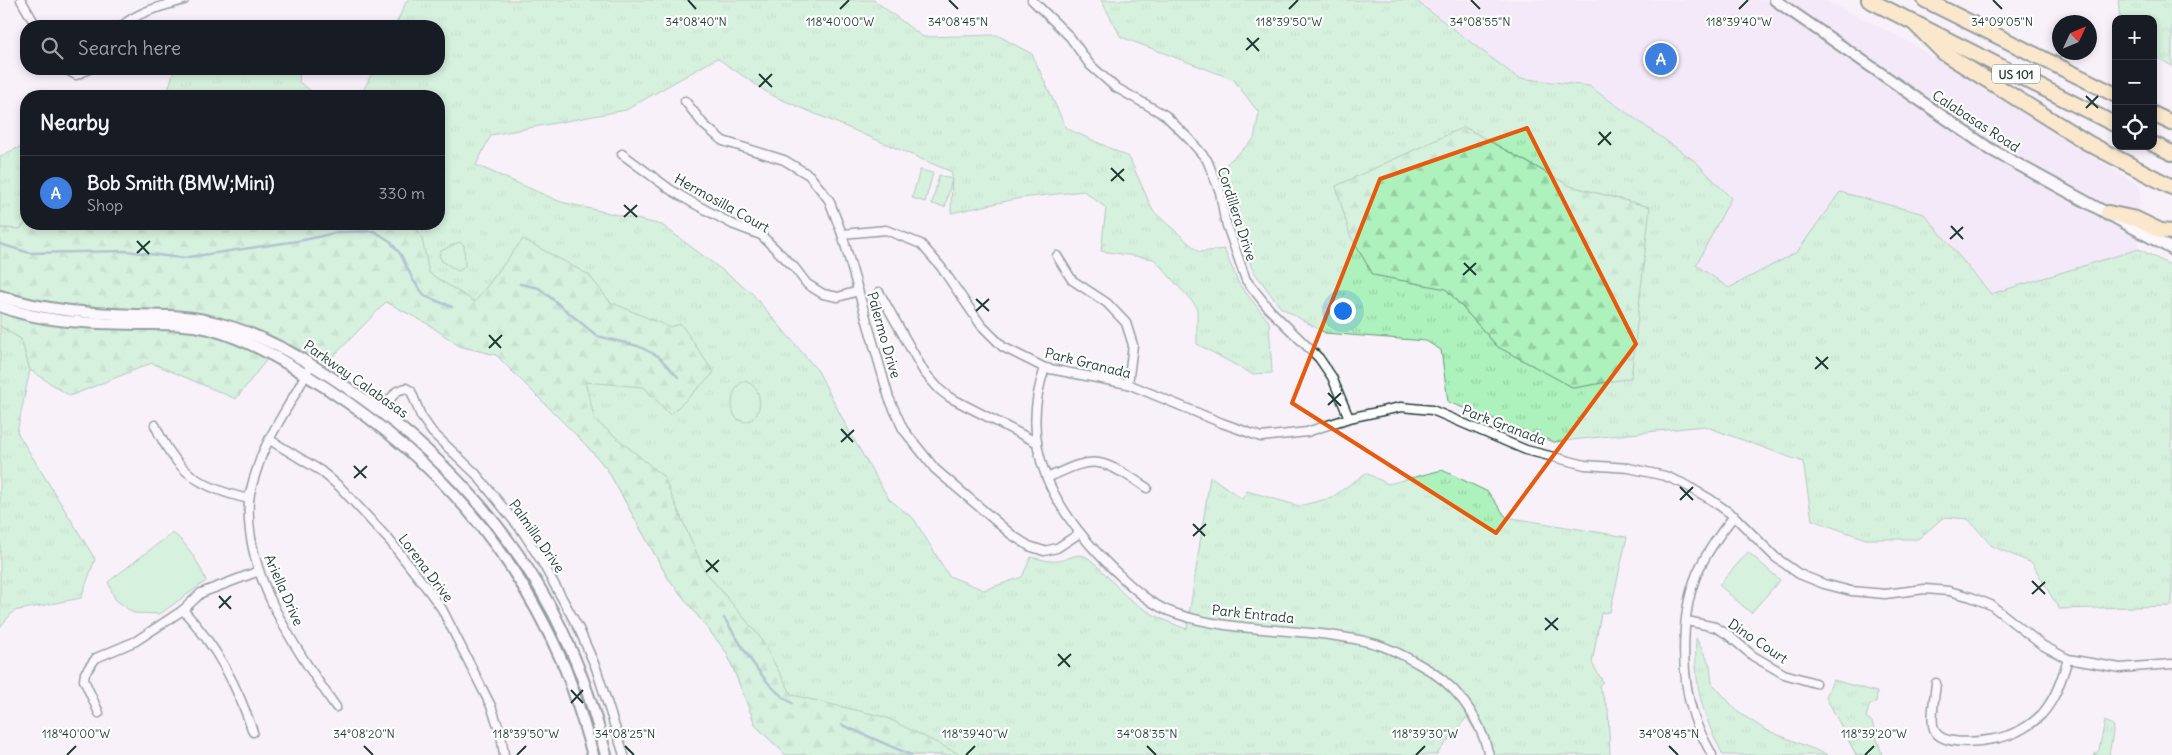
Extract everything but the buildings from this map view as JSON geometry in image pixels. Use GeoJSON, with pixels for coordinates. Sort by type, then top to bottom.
{"type":"FeatureCollection","features":[{"type":"Feature","properties":{"kind":"highway","name":"US 101"},"geometry":{"type":"LineString","coordinates":[[1869,0],[2112,123]]}},
{"type":"Feature","properties":{"kind":"highway","name":"US 101"},"geometry":{"type":"LineString","coordinates":[[1925,0],[2112,93]]}},
{"type":"Feature","properties":{"kind":"highway"},"geometry":{"type":"LineString","coordinates":[[1915,24],[1944,53],[2088,143],[2172,187]]}},
{"type":"Feature","properties":{"kind":"highway"},"geometry":{"type":"LineString","coordinates":[[2157,116],[2172,123]]}},
{"type":"Feature","properties":{"kind":"highway"},"geometry":{"type":"LineString","coordinates":[[2157,146],[2172,153]]}},
{"type":"Feature","properties":{"kind":"highway"},"geometry":{"type":"LineString","coordinates":[[2108,213],[2136,219],[2161,230],[2172,232]]}},
{"type":"Feature","properties":{"kind":"street"},"geometry":{"type":"LineString","coordinates":[[21,0],[33,20]]}},
{"type":"Feature","properties":{"kind":"street"},"geometry":{"type":"LineString","coordinates":[[130,20],[148,11],[184,0]]}},
{"type":"Feature","properties":{"kind":"street","name":"Cordillera Drive"},"geometry":{"type":"LineString","coordinates":[[1032,0],[1070,38],[1090,65],[1116,87],[1165,115],[1207,160],[1220,192],[1225,220],[1246,280],[1270,310],[1319,358],[1332,377],[1349,418]]}},
{"type":"Feature","properties":{"kind":"street","name":"Calabasas Road"},"geometry":{"type":"LineString","coordinates":[[1775,0],[1995,152],[2172,249]]}},
{"type":"Feature","properties":{"kind":"street","name":"Palermo Drive"},"geometry":{"type":"LineString","coordinates":[[685,101],[704,125],[723,141],[784,160],[809,175],[829,200],[842,234],[889,398],[903,429],[934,469],[1012,535],[1030,546],[1044,551],[1057,548],[1080,534]]}},
{"type":"Feature","properties":{"kind":"street","name":"Hermosilla Court"},"geometry":{"type":"LineString","coordinates":[[622,154],[671,190],[693,203],[732,224],[761,235],[794,267],[808,284],[823,294],[838,296],[858,291]]}},
{"type":"Feature","properties":{"kind":"street","name":"Park Granada"},"geometry":{"type":"LineString","coordinates":[[842,234],[886,230],[921,244],[942,267],[981,325],[1003,347],[1045,368],[1128,384],[1261,437],[1307,432],[1349,418],[1401,407],[1432,410],[1526,450],[1585,465],[1629,468],[1665,476],[1710,499],[1734,516],[1775,557],[1798,574],[1824,584],[1851,591],[1885,594],[1925,589],[1949,591],[1971,597],[1991,606],[2042,645],[2068,659],[2120,668],[2172,664]]}},
{"type":"Feature","properties":{"kind":"street"},"geometry":{"type":"LineString","coordinates":[[1057,256],[1072,280],[1107,304],[1126,323],[1133,345],[1128,384]]}},
{"type":"Feature","properties":{"kind":"street"},"geometry":{"type":"LineString","coordinates":[[879,292],[924,372],[940,390],[949,397],[1036,442]]}},
{"type":"Feature","properties":{"kind":"street","name":"Parkway Calabasas"},"geometry":{"type":"LineString","coordinates":[[0,296],[20,303],[61,310],[169,316],[208,321],[258,336],[285,348],[381,410],[426,448],[466,489],[501,531],[528,569],[566,639],[582,676],[606,755]]}},
{"type":"Feature","properties":{"kind":"street","name":"Parkway Calabasas"},"geometry":{"type":"LineString","coordinates":[[0,306],[14,311],[62,321],[174,324],[208,329],[243,340],[306,375],[373,420],[436,474],[461,501],[520,580],[544,623],[564,667],[593,755]]}},
{"type":"Feature","properties":{"kind":"street","name":"Ariella Drive"},"geometry":{"type":"LineString","coordinates":[[311,364],[262,457],[249,499],[249,530],[259,571],[280,618],[336,707]]}},
{"type":"Feature","properties":{"kind":"street","name":"Park Entrada"},"geometry":{"type":"LineString","coordinates":[[1045,368],[1038,386],[1035,404],[1036,442],[1038,455],[1056,499],[1080,534],[1094,550],[1144,598],[1172,613],[1212,624],[1248,629],[1301,632],[1372,643],[1392,650],[1429,669],[1456,690],[1474,718],[1489,755]]}},
{"type":"Feature","properties":{"kind":"street","name":"Palmilla Drive"},"geometry":{"type":"LineString","coordinates":[[381,410],[397,391],[406,388],[411,391],[421,416],[432,432],[476,474],[523,532],[579,629],[596,668],[624,755]]}},
{"type":"Feature","properties":{"kind":"street"},"geometry":{"type":"LineString","coordinates":[[373,420],[381,410]]}},
{"type":"Feature","properties":{"kind":"street"},"geometry":{"type":"LineString","coordinates":[[155,425],[168,451],[188,473],[219,492],[249,499]]}},
{"type":"Feature","properties":{"kind":"street","name":"Lorena Drive"},"geometry":{"type":"LineString","coordinates":[[270,440],[321,471],[340,486],[390,541],[442,608],[491,706],[501,734],[504,755]]}},
{"type":"Feature","properties":{"kind":"street"},"geometry":{"type":"LineString","coordinates":[[1047,478],[1081,464],[1099,463],[1133,477],[1147,488]]}},
{"type":"Feature","properties":{"kind":"street"},"geometry":{"type":"LineString","coordinates":[[1712,755],[1694,717],[1685,673],[1687,620],[1691,592],[1699,568],[1718,536],[1734,516]]}},
{"type":"Feature","properties":{"kind":"street"},"geometry":{"type":"LineString","coordinates":[[98,713],[84,680],[88,666],[96,658],[136,641],[183,610],[202,593],[259,571]]}},
{"type":"Feature","properties":{"kind":"street"},"geometry":{"type":"LineString","coordinates":[[183,610],[221,657],[242,700],[253,732]]}},
{"type":"Feature","properties":{"kind":"street","name":"Dino Court"},"geometry":{"type":"LineString","coordinates":[[1687,620],[1715,627],[1727,634],[1753,656],[1784,674],[1815,684]]}},
{"type":"Feature","properties":{"kind":"street"},"geometry":{"type":"LineString","coordinates":[[1936,683],[1933,720],[1934,729],[1940,738],[1950,742],[1991,739],[2009,735],[2027,726],[2041,714],[2060,684],[2068,659]]}},
{"type":"Feature","properties":{"kind":"highlighted area"},"geometry":{"type":"Polygon","coordinates":[[[1527,128],[1636,344],[1496,533],[1292,403],[1380,179],[1527,128]]]}},
{"type":"Feature","properties":{"kind":"shaded area"},"geometry":{"type":"Polygon","coordinates":[[[1415,0],[1825,0],[1904,39],[2140,186],[2139,249],[1991,294],[1924,214],[1840,192],[1797,252],[1729,288],[1696,265],[1731,198],[1589,86],[1518,78],[1415,0]]]}},
{"type":"Feature","properties":{"kind":"green space"},"geometry":{"type":"Polygon","coordinates":[[[407,0],[874,0],[923,37],[997,35],[1032,54],[1066,128],[1129,157],[1153,211],[1199,252],[1224,249],[1239,284],[1269,322],[1272,373],[1252,374],[1197,344],[1197,307],[1154,259],[1101,251],[1106,208],[1084,191],[1021,198],[951,213],[952,172],[771,95],[717,58],[626,110],[491,135],[476,165],[561,202],[662,225],[750,291],[818,371],[850,433],[889,499],[914,519],[949,576],[984,590],[1022,577],[1031,557],[1055,561],[1081,555],[1093,562],[1126,596],[1147,611],[1187,629],[1210,476],[1242,499],[1247,491],[1299,506],[1331,498],[1366,473],[1388,484],[1442,470],[1488,492],[1506,517],[1627,537],[1610,612],[1601,613],[1592,663],[1603,682],[1599,686],[1608,709],[1610,755],[1489,755],[1467,717],[1436,755],[786,755],[756,726],[727,653],[668,578],[607,469],[586,445],[496,355],[459,346],[368,230],[445,230],[445,90],[364,90],[371,75],[445,75],[445,20],[398,20],[407,0]]]}},
{"type":"Feature","properties":{"kind":"green space"},"geometry":{"type":"Polygon","coordinates":[[[1101,0],[1415,0],[1518,78],[1589,86],[1696,162],[1731,198],[1696,265],[1729,288],[1797,252],[1840,192],[1924,214],[1991,294],[2139,249],[2172,266],[2172,606],[2059,609],[2032,563],[1992,546],[1968,519],[1944,517],[1918,539],[1866,539],[1812,520],[1803,462],[1704,426],[1554,442],[1448,402],[1441,350],[1426,341],[1325,333],[1280,307],[1252,269],[1221,169],[1254,139],[1259,113],[1233,79],[1121,37],[1101,0]],[[1464,127],[1446,289],[1498,347],[1650,207],[1570,186],[1464,127]]]}},
{"type":"Feature","properties":{"kind":"green space"},"geometry":{"type":"Polygon","coordinates":[[[2118,0],[2172,0],[2172,66],[2157,57],[2157,15],[2120,15],[2118,0]]]}},
{"type":"Feature","properties":{"kind":"green space"},"geometry":{"type":"Polygon","coordinates":[[[173,75],[300,75],[299,82],[310,90],[168,90],[173,75]]]}},
{"type":"Feature","properties":{"kind":"green space"},"geometry":{"type":"Polygon","coordinates":[[[1464,127],[1570,186],[1650,207],[1631,378],[1574,388],[1498,347],[1446,289],[1373,275],[1350,235],[1336,186],[1464,127]]]}},
{"type":"Feature","properties":{"kind":"green space"},"geometry":{"type":"Polygon","coordinates":[[[20,147],[20,229],[0,228],[0,156],[20,147]]]}},
{"type":"Feature","properties":{"kind":"green space"},"geometry":{"type":"Polygon","coordinates":[[[920,170],[933,173],[925,202],[912,198],[920,170]]]}},
{"type":"Feature","properties":{"kind":"green space"},"geometry":{"type":"Polygon","coordinates":[[[939,175],[952,179],[945,207],[932,204],[939,175]]]}},
{"type":"Feature","properties":{"kind":"green space"},"geometry":{"type":"Polygon","coordinates":[[[0,228],[20,230],[418,230],[422,239],[429,273],[475,302],[523,239],[589,275],[610,302],[669,327],[681,324],[714,373],[670,415],[644,387],[585,382],[595,420],[663,476],[704,570],[759,636],[792,695],[885,717],[961,755],[786,755],[756,726],[727,653],[668,578],[607,469],[586,445],[496,355],[459,346],[428,324],[386,302],[328,362],[281,341],[236,399],[152,363],[70,396],[30,370],[21,339],[0,326],[0,228]]]}},
{"type":"Feature","properties":{"kind":"green space"},"geometry":{"type":"Polygon","coordinates":[[[459,242],[464,245],[465,266],[458,271],[442,261],[439,255],[441,251],[459,242]]]}},
{"type":"Feature","properties":{"kind":"green space"},"geometry":{"type":"Polygon","coordinates":[[[0,326],[21,339],[30,370],[17,432],[95,559],[81,598],[14,611],[0,627],[0,326]]]}},
{"type":"Feature","properties":{"kind":"green space"},"geometry":{"type":"Polygon","coordinates":[[[744,381],[751,384],[755,389],[760,402],[756,414],[752,419],[745,422],[737,419],[734,415],[732,404],[734,393],[744,381]]]}},
{"type":"Feature","properties":{"kind":"green space"},"geometry":{"type":"Polygon","coordinates":[[[172,533],[187,547],[206,581],[160,614],[133,613],[115,599],[108,582],[172,533]]]}},
{"type":"Feature","properties":{"kind":"green space"},"geometry":{"type":"Polygon","coordinates":[[[1748,552],[1780,580],[1751,613],[1719,585],[1748,552]]]}},
{"type":"Feature","properties":{"kind":"green space"},"geometry":{"type":"Polygon","coordinates":[[[1696,638],[1710,665],[1712,683],[1738,712],[1764,729],[1828,755],[1723,755],[1709,725],[1700,698],[1696,670],[1696,638]]]}},
{"type":"Feature","properties":{"kind":"green space"},"geometry":{"type":"Polygon","coordinates":[[[1833,680],[1877,692],[1876,703],[1870,704],[1866,717],[1872,722],[1882,755],[1856,755],[1826,697],[1833,680]]]}},
{"type":"Feature","properties":{"kind":"green space"},"geometry":{"type":"Polygon","coordinates":[[[2105,721],[2114,726],[2109,755],[2094,755],[2099,750],[2105,721]]]}},
{"type":"Feature","properties":{"kind":"waterway"},"geometry":{"type":"LineString","coordinates":[[0,244],[30,253],[126,251],[182,258],[304,240],[339,232],[374,231],[390,241],[401,255],[413,280],[425,296],[452,307]]}},
{"type":"Feature","properties":{"kind":"waterway"},"geometry":{"type":"LineString","coordinates":[[520,284],[539,288],[597,336],[638,346],[658,356],[678,377]]}},
{"type":"Feature","properties":{"kind":"waterway"},"geometry":{"type":"LineString","coordinates":[[724,618],[763,677],[792,703]]}},
{"type":"Feature","properties":{"kind":"waterway"},"geometry":{"type":"LineString","coordinates":[[842,725],[911,755]]}},
{"type":"Feature","properties":{"kind":"place","name":"Bob Smith (BMW;Mini)"},"geometry":{"type":"Point","coordinates":[1661,59]}}]}
